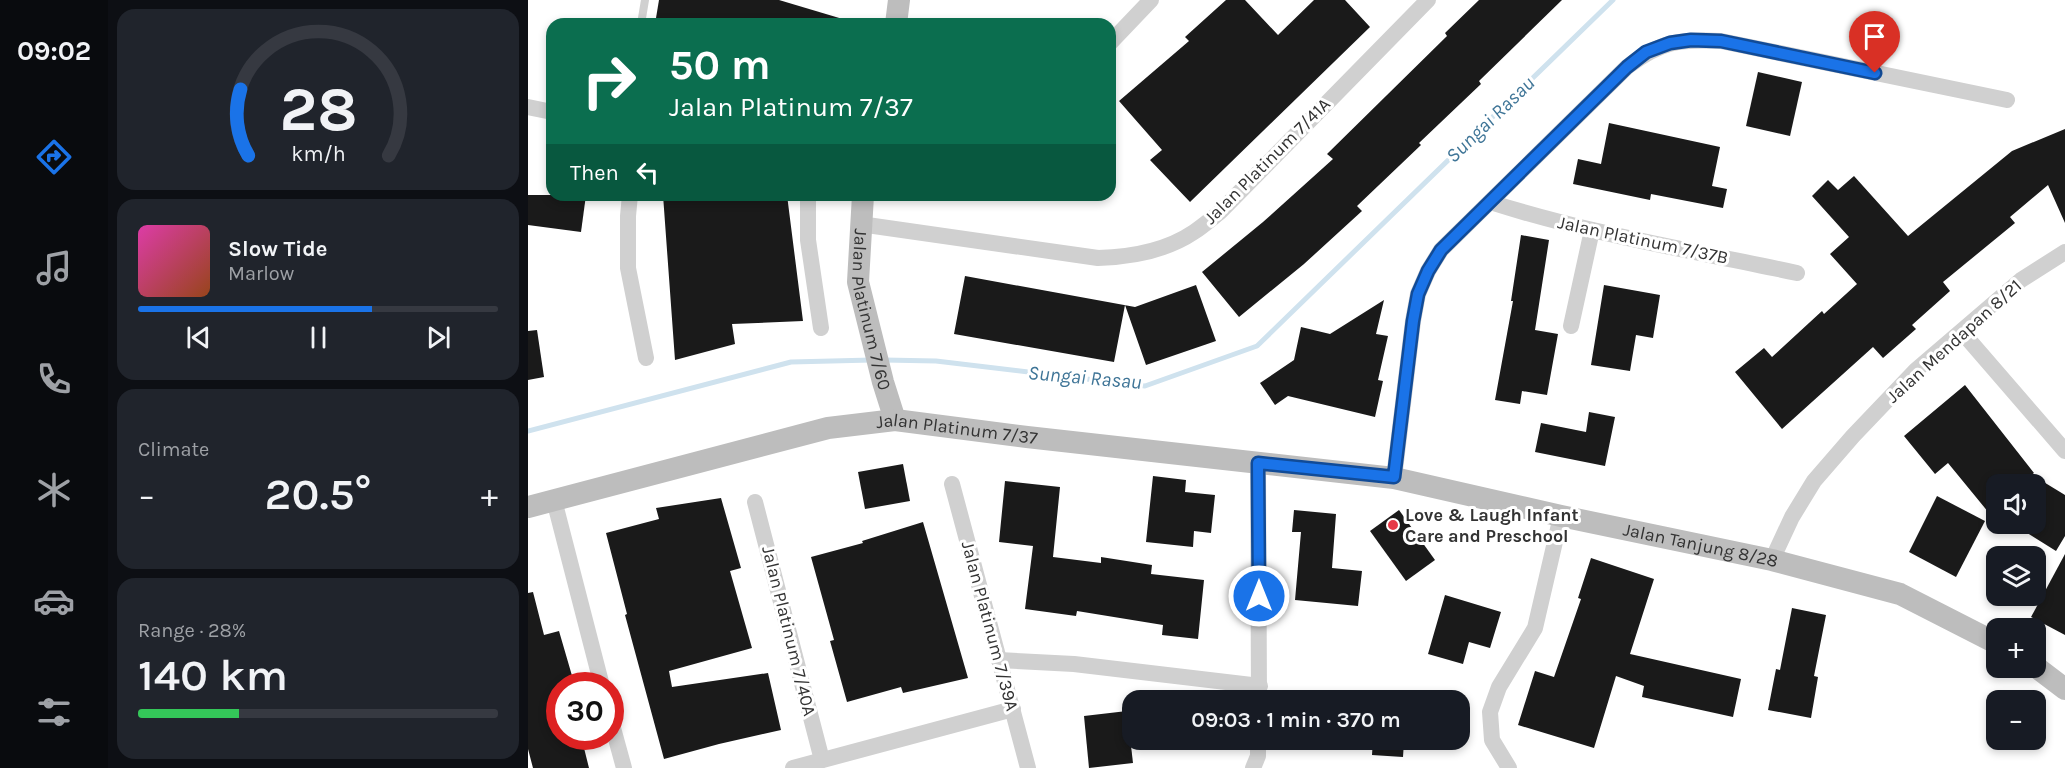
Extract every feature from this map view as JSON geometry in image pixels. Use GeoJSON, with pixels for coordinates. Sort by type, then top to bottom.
{"type":"FeatureCollection","features":[{"type":"Feature","properties":{"kind":"street"},"geometry":{"type":"LineString","coordinates":[[897,18],[899,0]]}},
{"type":"Feature","properties":{"kind":"street"},"geometry":{"type":"LineString","coordinates":[[1116,37],[1151,0]]}},
{"type":"Feature","properties":{"kind":"street","name":"Jalan Platinum 7/41A"},"geometry":{"type":"LineString","coordinates":[[860,224],[1098,258],[1130,257],[1179,240],[1193,233],[1220,212],[1428,0]]}},
{"type":"Feature","properties":{"kind":"street"},"geometry":{"type":"LineString","coordinates":[[1394,477],[1413,321],[1418,294],[1428,271],[1441,250],[1627,67],[1646,52],[1670,43],[1691,40],[1721,41],[2007,100]]}},
{"type":"Feature","properties":{"kind":"street"},"geometry":{"type":"LineString","coordinates":[[528,107],[546,111]]}},
{"type":"Feature","properties":{"kind":"street"},"geometry":{"type":"LineString","coordinates":[[629,201],[628,268],[646,358]]}},
{"type":"Feature","properties":{"kind":"street"},"geometry":{"type":"LineString","coordinates":[[808,201],[808,240],[821,328]]}},
{"type":"Feature","properties":{"kind":"street","name":"Jalan Platinum 7/60"},"geometry":{"type":"LineString","coordinates":[[862,201],[858,282],[895,420]]}},
{"type":"Feature","properties":{"kind":"street","name":"Jalan Platinum 7/37B"},"geometry":{"type":"LineString","coordinates":[[1490,202],[1592,230],[1797,273]]}},
{"type":"Feature","properties":{"kind":"street"},"geometry":{"type":"LineString","coordinates":[[1571,326],[1592,230]]}},
{"type":"Feature","properties":{"kind":"street","name":"Jalan Mendapan 8/21"},"geometry":{"type":"LineString","coordinates":[[1772,560],[1792,517],[1814,481],[1852,436],[1916,370],[2021,280],[2065,252]]}},
{"type":"Feature","properties":{"kind":"street"},"geometry":{"type":"LineString","coordinates":[[1962,332],[2064,448]]}},
{"type":"Feature","properties":{"kind":"street","name":"Jalan Platinum 7/37"},"geometry":{"type":"LineString","coordinates":[[528,507],[828,428],[895,420],[1027,437],[1394,477]]}},
{"type":"Feature","properties":{"kind":"street"},"geometry":{"type":"LineString","coordinates":[[1258,463],[1259,690]]}},
{"type":"Feature","properties":{"kind":"street","name":"Jalan Tanjung 8/28"},"geometry":{"type":"LineString","coordinates":[[1394,477],[1561,516],[1772,560],[1900,594],[1986,638]]}},
{"type":"Feature","properties":{"kind":"street","name":"Jalan Platinum 7/39A"},"geometry":{"type":"LineString","coordinates":[[952,483],[1028,768]]}},
{"type":"Feature","properties":{"kind":"street"},"geometry":{"type":"LineString","coordinates":[[554,500],[598,672]]}},
{"type":"Feature","properties":{"kind":"street","name":"Jalan Platinum 7/40A"},"geometry":{"type":"LineString","coordinates":[[756,502],[822,760]]}},
{"type":"Feature","properties":{"kind":"street"},"geometry":{"type":"LineString","coordinates":[[1509,768],[1492,740],[1490,712],[1499,687],[1535,628],[1561,516]]}},
{"type":"Feature","properties":{"kind":"street"},"geometry":{"type":"LineString","coordinates":[[999,660],[1074,664],[1240,690]]}},
{"type":"Feature","properties":{"kind":"street"},"geometry":{"type":"LineString","coordinates":[[2046,675],[2065,689]]}},
{"type":"Feature","properties":{"kind":"street"},"geometry":{"type":"LineString","coordinates":[[792,768],[1012,709]]}},
{"type":"Feature","properties":{"kind":"street"},"geometry":{"type":"LineString","coordinates":[[619,750],[624,768]]}},
{"type":"Feature","properties":{"kind":"street"},"geometry":{"type":"LineString","coordinates":[[1253,768],[1258,750]]}},
{"type":"Feature","properties":{"kind":"lane"},"geometry":{"type":"LineString","coordinates":[[642,18],[645,0]]}},
{"type":"Feature","properties":{"kind":"building"},"geometry":{"type":"Polygon","coordinates":[[[659,0],[779,0],[839,18],[656,18],[659,0]]]}},
{"type":"Feature","properties":{"kind":"building"},"geometry":{"type":"Polygon","coordinates":[[[1226,0],[1245,0],[1278,35],[1314,0],[1345,0],[1370,27],[1190,202],[1150,160],[1162,150],[1119,101],[1189,41],[1185,37],[1226,0]]]}},
{"type":"Feature","properties":{"kind":"building"},"geometry":{"type":"Polygon","coordinates":[[[1479,0],[1562,0],[1479,81],[1481,84],[1419,143],[1421,145],[1357,206],[1362,211],[1304,264],[1239,317],[1202,272],[1263,222],[1333,159],[1327,154],[1447,36],[1445,33],[1479,0]]]}},
{"type":"Feature","properties":{"kind":"building"},"geometry":{"type":"Polygon","coordinates":[[[1758,72],[1802,82],[1790,136],[1746,126],[1758,72]]]}},
{"type":"Feature","properties":{"kind":"building"},"geometry":{"type":"Polygon","coordinates":[[[1609,123],[1720,147],[1712,186],[1727,189],[1723,208],[1651,194],[1650,200],[1573,184],[1578,159],[1601,164],[1609,123]]]}},
{"type":"Feature","properties":{"kind":"building"},"geometry":{"type":"Polygon","coordinates":[[[2065,129],[2065,223],[2048,185],[2010,217],[2015,223],[1943,282],[1950,291],[1912,325],[1916,329],[1883,358],[1873,347],[1782,429],[1735,372],[1764,348],[1772,357],[1822,311],[1824,314],[1857,284],[1830,254],[1849,237],[1812,196],[1828,180],[1838,190],[1854,176],[1908,236],[2012,151],[2065,129]]]}},
{"type":"Feature","properties":{"kind":"building"},"geometry":{"type":"Polygon","coordinates":[[[528,195],[546,195],[546,201],[585,201],[581,232],[528,225],[528,195]]]}},
{"type":"Feature","properties":{"kind":"building"},"geometry":{"type":"Polygon","coordinates":[[[663,201],[788,201],[803,321],[732,324],[735,344],[675,360],[663,201]]]}},
{"type":"Feature","properties":{"kind":"building"},"geometry":{"type":"Polygon","coordinates":[[[1521,235],[1549,240],[1535,330],[1558,334],[1547,395],[1522,391],[1520,404],[1495,400],[1513,301],[1511,301],[1521,235]]]}},
{"type":"Feature","properties":{"kind":"building"},"geometry":{"type":"Polygon","coordinates":[[[965,276],[1125,305],[1114,362],[954,334],[965,276]]]}},
{"type":"Feature","properties":{"kind":"building"},"geometry":{"type":"Polygon","coordinates":[[[1196,285],[1216,341],[1146,365],[1125,305],[1135,307],[1196,285]]]}},
{"type":"Feature","properties":{"kind":"building"},"geometry":{"type":"Polygon","coordinates":[[[1604,285],[1660,295],[1653,338],[1636,335],[1630,371],[1591,365],[1604,285]]]}},
{"type":"Feature","properties":{"kind":"building"},"geometry":{"type":"Polygon","coordinates":[[[1384,300],[1376,334],[1388,336],[1378,380],[1383,381],[1375,417],[1288,396],[1275,405],[1260,383],[1294,360],[1301,327],[1330,334],[1384,300]]]}},
{"type":"Feature","properties":{"kind":"building"},"geometry":{"type":"Polygon","coordinates":[[[537,330],[544,377],[528,380],[528,331],[537,330]]]}},
{"type":"Feature","properties":{"kind":"building"},"geometry":{"type":"Polygon","coordinates":[[[1965,385],[2034,473],[1986,474],[1986,509],[1948,463],[1935,474],[1904,436],[1965,385]]]}},
{"type":"Feature","properties":{"kind":"building"},"geometry":{"type":"Polygon","coordinates":[[[1589,412],[1615,417],[1605,466],[1535,452],[1541,423],[1586,432],[1589,412]]]}},
{"type":"Feature","properties":{"kind":"building"},"geometry":{"type":"Polygon","coordinates":[[[903,464],[910,501],[865,509],[858,472],[903,464]]]}},
{"type":"Feature","properties":{"kind":"building"},"geometry":{"type":"Polygon","coordinates":[[[1153,476],[1186,480],[1185,492],[1215,495],[1211,533],[1194,531],[1193,547],[1146,542],[1153,476]]]}},
{"type":"Feature","properties":{"kind":"building"},"geometry":{"type":"Polygon","coordinates":[[[1005,481],[1060,487],[1053,557],[1101,563],[1101,557],[1152,565],[1151,574],[1204,580],[1198,639],[1162,635],[1163,625],[1077,611],[1076,616],[1025,609],[1033,546],[999,542],[1005,481]]]}},
{"type":"Feature","properties":{"kind":"building"},"geometry":{"type":"Polygon","coordinates":[[[2046,483],[2065,495],[2065,536],[2056,551],[2029,534],[2046,534],[2046,483]]]}},
{"type":"Feature","properties":{"kind":"building"},"geometry":{"type":"Polygon","coordinates":[[[1937,496],[1985,521],[1956,577],[1909,552],[1937,496]]]}},
{"type":"Feature","properties":{"kind":"building"},"geometry":{"type":"Polygon","coordinates":[[[721,498],[741,568],[730,571],[752,648],[669,671],[672,687],[768,673],[781,730],[664,759],[625,615],[627,614],[606,533],[659,519],[656,508],[721,498]]]}},
{"type":"Feature","properties":{"kind":"building"},"geometry":{"type":"Polygon","coordinates":[[[1294,510],[1336,514],[1332,568],[1362,571],[1358,606],[1295,600],[1301,532],[1292,532],[1294,510]]]}},
{"type":"Feature","properties":{"kind":"building"},"geometry":{"type":"Polygon","coordinates":[[[1399,510],[1435,560],[1406,581],[1370,531],[1399,510]]]}},
{"type":"Feature","properties":{"kind":"building"},"geometry":{"type":"Polygon","coordinates":[[[923,522],[968,678],[903,693],[901,687],[847,702],[830,641],[834,640],[811,557],[863,543],[862,541],[923,522]]]}},
{"type":"Feature","properties":{"kind":"building"},"geometry":{"type":"Polygon","coordinates":[[[2065,554],[2065,635],[2046,625],[2046,618],[2031,617],[2037,606],[2046,606],[2046,589],[2065,554]]]}},
{"type":"Feature","properties":{"kind":"building"},"geometry":{"type":"Polygon","coordinates":[[[1591,558],[1654,579],[1630,654],[1741,679],[1733,717],[1642,697],[1644,686],[1616,676],[1594,748],[1518,725],[1535,671],[1554,677],[1581,599],[1578,598],[1591,558]]]}},
{"type":"Feature","properties":{"kind":"building"},"geometry":{"type":"Polygon","coordinates":[[[533,592],[544,635],[559,631],[571,672],[546,672],[546,750],[584,750],[589,768],[533,768],[528,749],[528,593],[533,592]]]}},
{"type":"Feature","properties":{"kind":"building"},"geometry":{"type":"Polygon","coordinates":[[[1445,595],[1501,612],[1490,648],[1469,642],[1463,664],[1428,654],[1445,595]]]}},
{"type":"Feature","properties":{"kind":"building"},"geometry":{"type":"Polygon","coordinates":[[[1792,608],[1826,615],[1814,676],[1818,677],[1811,718],[1768,710],[1776,669],[1780,670],[1792,608]]]}},
{"type":"Feature","properties":{"kind":"building"},"geometry":{"type":"Polygon","coordinates":[[[1122,712],[1122,750],[1132,750],[1133,763],[1089,768],[1084,716],[1122,712]]]}},
{"type":"Feature","properties":{"kind":"building"},"geometry":{"type":"Polygon","coordinates":[[[1372,750],[1403,750],[1403,757],[1372,755],[1372,750]]]}},
{"type":"Feature","properties":{"kind":"waterway","name":"Sungai Rasau"},"geometry":{"type":"LineString","coordinates":[[884,360],[936,361],[1145,386],[1257,346],[1613,0]]}},
{"type":"Feature","properties":{"kind":"waterway","name":"Sungai Rasau"},"geometry":{"type":"LineString","coordinates":[[528,431],[791,362],[872,360]]}},
{"type":"Feature","properties":{"kind":"place","name":"Love & Laugh Infant Care and Preschool"},"geometry":{"type":"Point","coordinates":[1393,525]}},
{"type":"Feature","properties":{"kind":"route"},"geometry":{"type":"LineString","coordinates":[[1259,596],[1258,463],[1394,477],[1413,321],[1418,294],[1428,271],[1441,250],[1627,67],[1646,52],[1670,43],[1691,40],[1721,41],[1875,73]]}}]}
